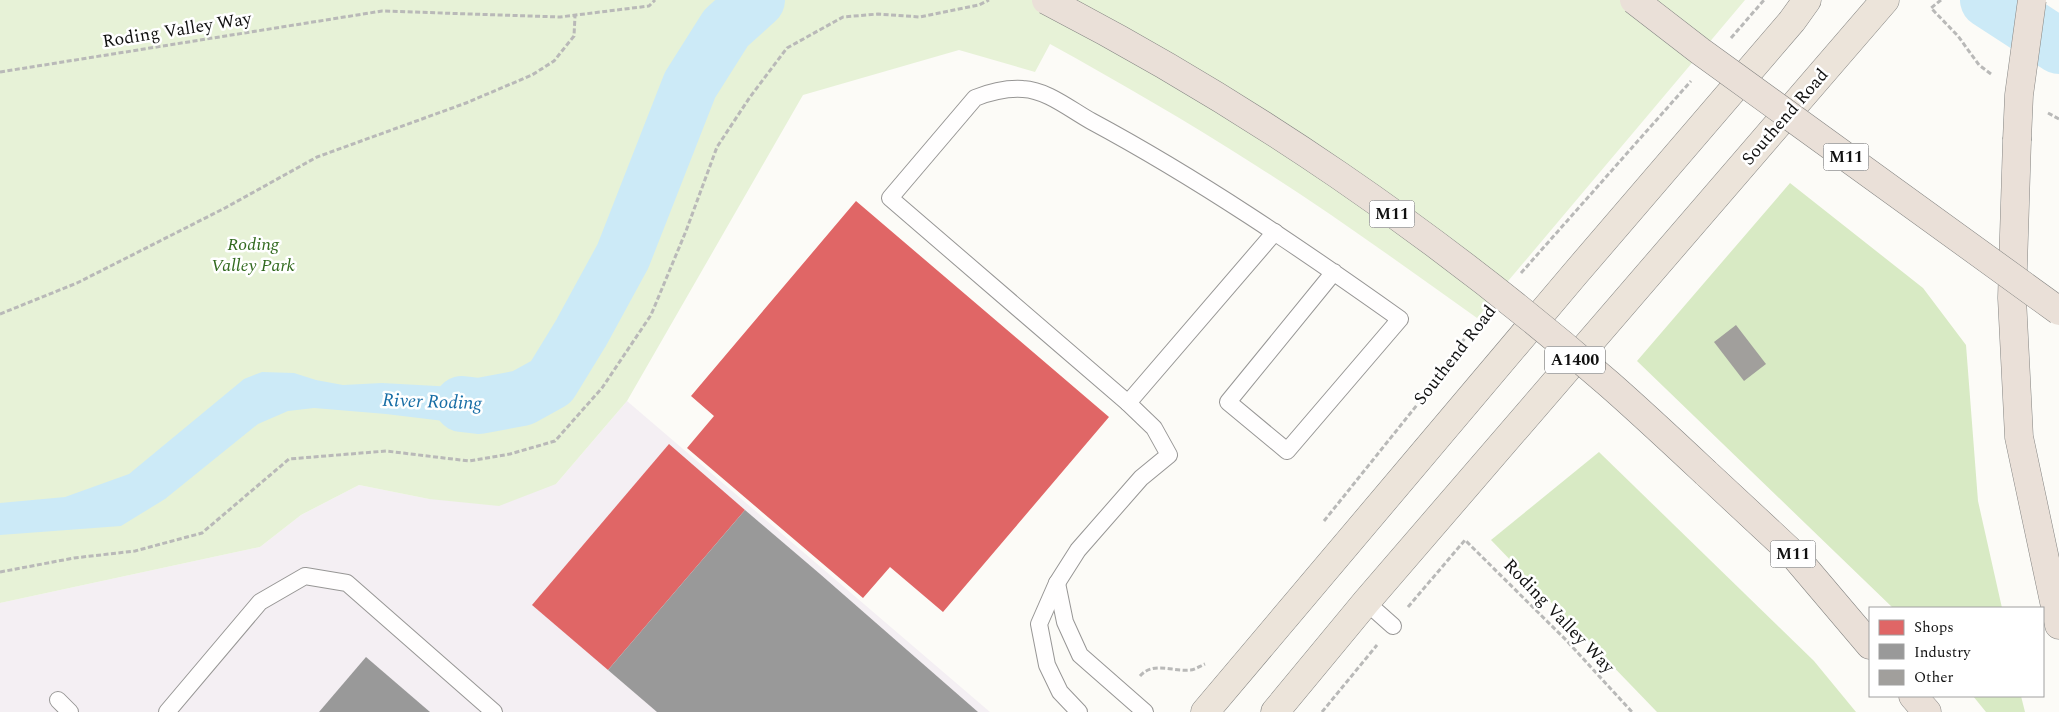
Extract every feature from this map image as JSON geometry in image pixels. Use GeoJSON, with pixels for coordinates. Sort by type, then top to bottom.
{"type":"FeatureCollection","features":[{"type":"Feature","properties":{"kind":"highway","name":"M11"},"geometry":{"type":"LineString","coordinates":[[1046,0],[1115,36],[1242,112],[1370,198],[1487,284],[1609,384],[1792,553],[1869,644]]}},
{"type":"Feature","properties":{"kind":"highway","name":"M11"},"geometry":{"type":"LineString","coordinates":[[1634,0],[1700,51],[2059,311]]}},
{"type":"Feature","properties":{"kind":"highway","name":"Southend Road"},"geometry":{"type":"LineString","coordinates":[[1205,712],[1574,275],[1792,21],[1807,0]]}},
{"type":"Feature","properties":{"kind":"highway","name":"Southend Road"},"geometry":{"type":"LineString","coordinates":[[1275,712],[1366,602],[1885,0]]}},
{"type":"Feature","properties":{"kind":"highway"},"geometry":{"type":"LineString","coordinates":[[2032,0],[2019,95],[2012,298],[2019,437],[2059,624]]}},
{"type":"Feature","properties":{"kind":"highway"},"geometry":{"type":"LineString","coordinates":[[1915,697],[1927,712]]}},
{"type":"Feature","properties":{"kind":"lane"},"geometry":{"type":"LineString","coordinates":[[1079,712],[1060,692],[1047,665],[1039,624],[1057,583],[1078,550],[1141,478],[1169,455],[1154,428],[1128,403],[890,198],[975,98],[989,92],[1024,89],[1043,94],[1134,144],[1275,232],[1334,272],[1400,319],[1287,451],[1228,402],[1334,272]]}},
{"type":"Feature","properties":{"kind":"lane"},"geometry":{"type":"LineString","coordinates":[[1128,403],[1275,232]]}},
{"type":"Feature","properties":{"kind":"lane"},"geometry":{"type":"LineString","coordinates":[[167,712],[260,602],[305,576],[347,583],[494,712]]}},
{"type":"Feature","properties":{"kind":"lane"},"geometry":{"type":"LineString","coordinates":[[1057,583],[1065,622],[1080,655],[1146,712]]}},
{"type":"Feature","properties":{"kind":"lane"},"geometry":{"type":"LineString","coordinates":[[1366,602],[1393,626]]}},
{"type":"Feature","properties":{"kind":"lane"},"geometry":{"type":"LineString","coordinates":[[58,700],[70,712]]}},
{"type":"Feature","properties":{"kind":"path","name":"Roding Valley Way"},"geometry":{"type":"LineString","coordinates":[[0,72],[382,11],[560,17],[648,6],[655,0]]}},
{"type":"Feature","properties":{"kind":"path"},"geometry":{"type":"LineString","coordinates":[[0,572],[74,558],[135,551],[202,533],[289,459],[386,451],[469,461],[510,454],[555,441],[602,388],[651,315],[686,231],[716,147],[787,48],[843,17],[878,14],[920,17],[979,5],[989,0]]}},
{"type":"Feature","properties":{"kind":"path"},"geometry":{"type":"LineString","coordinates":[[1725,44],[1764,0]]}},
{"type":"Feature","properties":{"kind":"path"},"geometry":{"type":"LineString","coordinates":[[1932,8],[1941,0]]}},
{"type":"Feature","properties":{"kind":"path"},"geometry":{"type":"LineString","coordinates":[[0,314],[77,283],[225,208],[317,157],[466,103],[532,75],[554,61],[574,36],[575,16]]}},
{"type":"Feature","properties":{"kind":"path"},"geometry":{"type":"LineString","coordinates":[[1517,278],[1692,81]]}},
{"type":"Feature","properties":{"kind":"path","name":"Southend Road"},"geometry":{"type":"LineString","coordinates":[[1321,524],[1421,400],[1467,335],[1486,314]]}},
{"type":"Feature","properties":{"kind":"path","name":"Roding Valley Way"},"geometry":{"type":"LineString","coordinates":[[1465,540],[1566,640],[1632,712]]}},
{"type":"Feature","properties":{"kind":"path"},"geometry":{"type":"LineString","coordinates":[[1137,680],[1144,672],[1151,668],[1191,670],[1212,658]]}},
{"type":"Feature","properties":{"kind":"shaded area"},"geometry":{"type":"Polygon","coordinates":[[[627,401],[990,712],[0,712],[0,603],[260,547],[301,515],[359,485],[429,499],[556,484],[627,401]]]}},
{"type":"Feature","properties":{"kind":"green space","name":"Roding Valley Park"},"geometry":{"type":"Polygon","coordinates":[[[0,0],[1745,0],[1477,318],[1395,259],[1255,165],[1204,133],[1050,44],[1035,72],[959,50],[803,95],[627,401],[556,484],[499,506],[429,499],[359,485],[301,515],[260,547],[0,603],[0,0]]]}},
{"type":"Feature","properties":{"kind":"green space"},"geometry":{"type":"Polygon","coordinates":[[[1790,183],[1923,288],[1966,345],[1978,501],[2002,607],[1892,607],[1637,361],[1790,183]]]}},
{"type":"Feature","properties":{"kind":"green space"},"geometry":{"type":"Polygon","coordinates":[[[1599,452],[1814,661],[1856,712],[1657,712],[1491,540],[1599,452]]]}},
{"type":"Feature","properties":{"kind":"green space"},"geometry":{"type":"Polygon","coordinates":[[[1974,697],[2021,697],[2025,712],[1986,712],[1974,697]]]}},
{"type":"Feature","properties":{"kind":"water"},"geometry":{"type":"Polygon","coordinates":[[[262,372],[294,373],[316,380],[343,385],[382,383],[473,388],[518,379],[562,402],[485,426],[386,414],[314,408],[288,411],[258,424],[165,499],[121,526],[0,535],[0,503],[65,497],[129,474],[244,379],[262,372]]]}},
{"type":"Feature","properties":{"kind":"building: Shops"},"geometry":{"type":"Polygon","coordinates":[[[856,201],[1109,417],[943,612],[890,567],[863,598],[687,448],[714,416],[691,396],[856,201]]]}},
{"type":"Feature","properties":{"kind":"building: Shops"},"geometry":{"type":"Polygon","coordinates":[[[669,444],[745,510],[608,670],[532,605],[669,444]]]}},
{"type":"Feature","properties":{"kind":"building: Industry"},"geometry":{"type":"Polygon","coordinates":[[[745,510],[978,712],[657,712],[608,670],[745,510]]]}},
{"type":"Feature","properties":{"kind":"building: Industry"},"geometry":{"type":"Polygon","coordinates":[[[366,657],[430,712],[319,712],[366,657]]]}},
{"type":"Feature","properties":{"kind":"building: Other"},"geometry":{"type":"Polygon","coordinates":[[[1736,325],[1766,364],[1744,381],[1714,342],[1736,325]]]}},
{"type":"Feature","properties":{"kind":"waterway","name":"River Roding"},"geometry":{"type":"LineString","coordinates":[[462,404],[479,406],[522,398],[551,382],[581,333],[623,256],[690,85],[726,28],[757,0]]}},
{"type":"Feature","properties":{"kind":"waterway","name":"River Roding"},"geometry":{"type":"LineString","coordinates":[[1988,0],[2059,46]]}}]}
